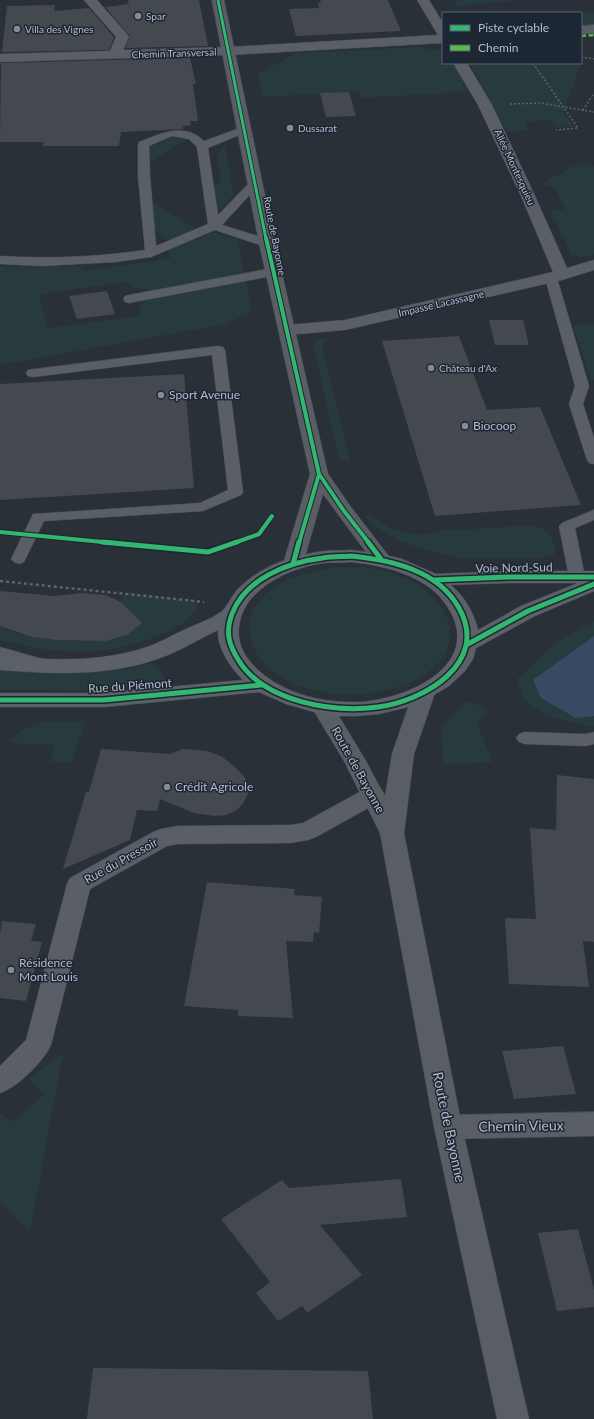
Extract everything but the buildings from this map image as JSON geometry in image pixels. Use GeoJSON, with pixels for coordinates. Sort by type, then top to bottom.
{"type":"FeatureCollection","features":[{"type":"Feature","properties":{"kind":"main road","name":"Route de Bayonne"},"geometry":{"type":"LineString","coordinates":[[218,0],[273,272],[319,474],[344,512],[381,559]]}},
{"type":"Feature","properties":{"kind":"main road","name":"Route de Bayonne"},"geometry":{"type":"LineString","coordinates":[[293,564],[319,474]]}},
{"type":"Feature","properties":{"kind":"main road"},"geometry":{"type":"LineString","coordinates":[[351,556],[381,559],[409,567],[434,580],[455,599],[466,621],[468,644],[462,660],[451,674],[424,693],[394,704],[359,709],[323,708],[289,699],[261,685],[239,664],[228,640],[230,616],[242,594],[264,576],[293,564],[328,557],[351,556]]}},
{"type":"Feature","properties":{"kind":"main road","name":"Voie Nord-Sud"},"geometry":{"type":"LineString","coordinates":[[434,580],[508,577],[588,579]]}},
{"type":"Feature","properties":{"kind":"main road"},"geometry":{"type":"LineString","coordinates":[[468,644],[588,579]]}},
{"type":"Feature","properties":{"kind":"main road","name":"Rue du Piémont"},"geometry":{"type":"LineString","coordinates":[[0,663],[41,666],[94,666],[126,660],[153,653],[230,616]]}},
{"type":"Feature","properties":{"kind":"main road","name":"Rue du Piémont"},"geometry":{"type":"LineString","coordinates":[[0,700],[104,700],[261,685]]}},
{"type":"Feature","properties":{"kind":"main road","name":"Route de Bayonne"},"geometry":{"type":"LineString","coordinates":[[392,833],[403,754],[424,693]]}},
{"type":"Feature","properties":{"kind":"main road","name":"Route de Bayonne"},"geometry":{"type":"LineString","coordinates":[[323,708],[355,761],[392,833],[448,1127],[513,1419]]}},
{"type":"Feature","properties":{"kind":"street"},"geometry":{"type":"LineString","coordinates":[[90,0],[123,37],[115,54]]}},
{"type":"Feature","properties":{"kind":"street"},"geometry":{"type":"LineString","coordinates":[[423,0],[442,32]]}},
{"type":"Feature","properties":{"kind":"street"},"geometry":{"type":"LineString","coordinates":[[582,30],[594,29]]}},
{"type":"Feature","properties":{"kind":"street","name":"Chemin Transversal"},"geometry":{"type":"LineString","coordinates":[[0,58],[107,56],[115,54],[125,55],[229,51],[442,39]]}},
{"type":"Feature","properties":{"kind":"street","name":"Allée Montesquieu"},"geometry":{"type":"LineString","coordinates":[[461,64],[485,105],[528,196],[556,276]]}},
{"type":"Feature","properties":{"kind":"street","name":"Impasse Lacassagne"},"geometry":{"type":"LineString","coordinates":[[287,330],[345,325],[556,276],[594,265]]}},
{"type":"Feature","properties":{"kind":"street"},"geometry":{"type":"LineString","coordinates":[[0,654],[41,666]]}},
{"type":"Feature","properties":{"kind":"street","name":"Rue du Pressoir"},"geometry":{"type":"LineString","coordinates":[[0,1082],[20,1065],[38,1045],[79,884],[161,838],[178,834],[290,834],[308,831],[373,795]]}},
{"type":"Feature","properties":{"kind":"street","name":"Chemin Vieux"},"geometry":{"type":"LineString","coordinates":[[448,1127],[594,1124]]}},
{"type":"Feature","properties":{"kind":"lane"},"geometry":{"type":"LineString","coordinates":[[202,146],[245,129]]}},
{"type":"Feature","properties":{"kind":"lane"},"geometry":{"type":"LineString","coordinates":[[151,253],[144,176],[143,144],[170,133],[192,136],[202,146],[214,226]]}},
{"type":"Feature","properties":{"kind":"lane"},"geometry":{"type":"LineString","coordinates":[[0,260],[42,262],[116,258],[151,253],[214,226],[255,183]]}},
{"type":"Feature","properties":{"kind":"lane"},"geometry":{"type":"LineString","coordinates":[[214,226],[267,243]]}},
{"type":"Feature","properties":{"kind":"lane"},"geometry":{"type":"LineString","coordinates":[[129,299],[273,272]]}},
{"type":"Feature","properties":{"kind":"lane"},"geometry":{"type":"LineString","coordinates":[[556,276],[582,386],[576,404],[594,460]]}},
{"type":"Feature","properties":{"kind":"lane"},"geometry":{"type":"LineString","coordinates":[[19,559],[38,517],[203,507],[236,492],[218,350],[32,373]]}},
{"type":"Feature","properties":{"kind":"lane"},"geometry":{"type":"LineString","coordinates":[[588,579],[567,526],[594,514]]}},
{"type":"Feature","properties":{"kind":"lane"},"geometry":{"type":"LineString","coordinates":[[525,738],[586,740],[594,738]]}},
{"type":"Feature","properties":{"kind":"path"},"geometry":{"type":"LineString","coordinates":[[582,57],[594,59]]}},
{"type":"Feature","properties":{"kind":"path"},"geometry":{"type":"LineString","coordinates":[[534,64],[565,107],[578,128],[556,130]]}},
{"type":"Feature","properties":{"kind":"path"},"geometry":{"type":"LineString","coordinates":[[583,110],[594,93]]}},
{"type":"Feature","properties":{"kind":"path"},"geometry":{"type":"LineString","coordinates":[[485,105],[540,103],[594,112]]}},
{"type":"Feature","properties":{"kind":"path"},"geometry":{"type":"LineString","coordinates":[[0,581],[208,603]]}},
{"type":"Feature","properties":{"kind":"green space"},"geometry":{"type":"Polygon","coordinates":[[[453,0],[525,0],[457,6],[453,0]]]}},
{"type":"Feature","properties":{"kind":"green space"},"geometry":{"type":"Polygon","coordinates":[[[594,12],[594,25],[582,28],[582,13],[594,12]]]}},
{"type":"Feature","properties":{"kind":"green space"},"geometry":{"type":"Polygon","coordinates":[[[420,47],[442,52],[442,64],[453,64],[467,90],[457,92],[362,98],[360,91],[263,97],[258,74],[296,53],[420,47]]]}},
{"type":"Feature","properties":{"kind":"green space"},"geometry":{"type":"Polygon","coordinates":[[[471,64],[581,64],[563,112],[574,126],[558,128],[552,120],[525,122],[529,130],[507,132],[471,64]]]}},
{"type":"Feature","properties":{"kind":"green space"},"geometry":{"type":"Polygon","coordinates":[[[171,136],[189,138],[149,162],[148,147],[151,143],[171,136]]]}},
{"type":"Feature","properties":{"kind":"green space"},"geometry":{"type":"Polygon","coordinates":[[[225,146],[234,194],[217,214],[213,188],[221,181],[217,155],[225,146]]]}},
{"type":"Feature","properties":{"kind":"green space"},"geometry":{"type":"Polygon","coordinates":[[[582,162],[594,167],[594,255],[580,257],[572,255],[550,210],[567,212],[554,186],[538,185],[582,162]]]}},
{"type":"Feature","properties":{"kind":"green space"},"geometry":{"type":"Polygon","coordinates":[[[152,202],[195,228],[179,238],[170,240],[162,238],[161,234],[154,231],[152,202]]]}},
{"type":"Feature","properties":{"kind":"green space"},"geometry":{"type":"Polygon","coordinates":[[[212,232],[238,239],[244,274],[154,290],[135,288],[127,282],[39,294],[48,328],[139,316],[142,304],[149,299],[246,281],[251,312],[225,324],[0,365],[0,266],[79,267],[85,271],[171,258],[167,249],[199,239],[212,232]]]}},
{"type":"Feature","properties":{"kind":"green space"},"geometry":{"type":"Polygon","coordinates":[[[594,324],[594,380],[591,380],[573,325],[594,324]]]}},
{"type":"Feature","properties":{"kind":"green space"},"geometry":{"type":"Polygon","coordinates":[[[323,339],[329,339],[324,343],[323,350],[350,461],[339,459],[314,348],[315,342],[323,339]]]}},
{"type":"Feature","properties":{"kind":"green space"},"geometry":{"type":"Polygon","coordinates":[[[365,514],[393,529],[419,535],[440,531],[532,525],[546,531],[550,535],[554,543],[555,554],[548,557],[486,559],[467,558],[429,551],[410,544],[379,529],[369,521],[365,514]]]}},
{"type":"Feature","properties":{"kind":"green space"},"geometry":{"type":"Polygon","coordinates":[[[337,567],[366,568],[389,572],[414,583],[426,590],[436,599],[444,610],[450,636],[449,643],[443,657],[433,669],[420,678],[396,688],[377,692],[337,694],[298,686],[281,677],[266,665],[255,650],[250,633],[251,617],[257,604],[266,593],[293,578],[323,569],[337,567]]]}},
{"type":"Feature","properties":{"kind":"green space"},"geometry":{"type":"Polygon","coordinates":[[[125,593],[200,601],[196,610],[186,621],[159,635],[139,643],[119,648],[100,651],[61,651],[0,640],[0,626],[27,636],[62,641],[97,641],[125,636],[137,627],[136,617],[121,602],[125,593]]]}},
{"type":"Feature","properties":{"kind":"green space"},"geometry":{"type":"Polygon","coordinates":[[[594,621],[594,727],[559,719],[534,708],[524,697],[517,679],[555,643],[594,621]]]}},
{"type":"Feature","properties":{"kind":"green space"},"geometry":{"type":"Polygon","coordinates":[[[154,663],[169,684],[126,689],[71,691],[0,689],[0,670],[81,672],[122,670],[154,663]]]}},
{"type":"Feature","properties":{"kind":"green space"},"geometry":{"type":"Polygon","coordinates":[[[465,702],[474,703],[488,710],[477,724],[493,762],[443,765],[442,731],[445,723],[465,702]]]}},
{"type":"Feature","properties":{"kind":"green space"},"geometry":{"type":"Polygon","coordinates":[[[52,721],[86,721],[71,763],[50,762],[55,745],[8,743],[17,734],[28,728],[52,721]]]}},
{"type":"Feature","properties":{"kind":"green space"},"geometry":{"type":"Polygon","coordinates":[[[63,1053],[30,1232],[0,1201],[0,1112],[12,1122],[44,1095],[28,1079],[63,1053]]]}},
{"type":"Feature","properties":{"kind":"water"},"geometry":{"type":"Polygon","coordinates":[[[594,636],[594,716],[576,718],[541,698],[533,680],[594,636]]]}},
{"type":"Feature","properties":{"kind":"marked path"},"geometry":{"type":"LineString","coordinates":[[582,36],[594,35]]}},
{"type":"Feature","properties":{"kind":"cycle path"},"geometry":{"type":"LineString","coordinates":[[218,0],[267,243],[319,474],[344,511],[381,559]]}},
{"type":"Feature","properties":{"kind":"cycle path"},"geometry":{"type":"LineString","coordinates":[[293,564],[319,474]]}},
{"type":"Feature","properties":{"kind":"cycle path"},"geometry":{"type":"LineString","coordinates":[[0,532],[208,552],[259,534],[272,516]]}},
{"type":"Feature","properties":{"kind":"cycle path"},"geometry":{"type":"LineString","coordinates":[[351,556],[381,560],[402,565],[422,574],[447,592],[464,616],[467,629],[467,644],[458,666],[445,678],[420,694],[400,702],[379,707],[358,709],[314,705],[274,691],[255,679],[240,663],[228,642],[229,621],[235,606],[245,593],[257,582],[304,561],[328,557],[351,556]]}},
{"type":"Feature","properties":{"kind":"cycle path"},"geometry":{"type":"LineString","coordinates":[[433,580],[508,577],[594,577]]}},
{"type":"Feature","properties":{"kind":"cycle path"},"geometry":{"type":"LineString","coordinates":[[468,644],[528,611],[594,584]]}},
{"type":"Feature","properties":{"kind":"cycle path"},"geometry":{"type":"LineString","coordinates":[[0,700],[104,700],[261,685]]}},
{"type":"Feature","properties":{"kind":"place","name":"Spar"},"geometry":{"type":"Point","coordinates":[138,16]}},
{"type":"Feature","properties":{"kind":"place","name":"Villa des Vignes"},"geometry":{"type":"Point","coordinates":[17,29]}},
{"type":"Feature","properties":{"kind":"place","name":"Dussarat"},"geometry":{"type":"Point","coordinates":[290,128]}},
{"type":"Feature","properties":{"kind":"place","name":"Château d'Ax"},"geometry":{"type":"Point","coordinates":[431,368]}},
{"type":"Feature","properties":{"kind":"place","name":"Sport Avenue"},"geometry":{"type":"Point","coordinates":[161,395]}},
{"type":"Feature","properties":{"kind":"place","name":"Biocoop"},"geometry":{"type":"Point","coordinates":[465,426]}},
{"type":"Feature","properties":{"kind":"place","name":"Crédit Agricole"},"geometry":{"type":"Point","coordinates":[167,787]}},
{"type":"Feature","properties":{"kind":"place","name":"Résidence Mont Louis"},"geometry":{"type":"Point","coordinates":[11,970]}}]}
